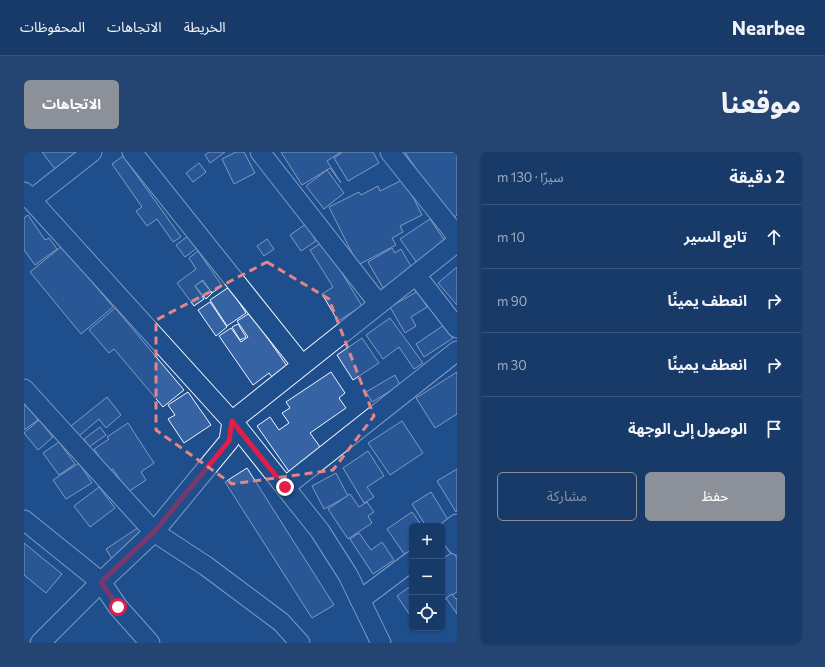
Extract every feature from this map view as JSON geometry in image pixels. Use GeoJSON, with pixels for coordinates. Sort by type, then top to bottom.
{"type":"FeatureCollection","features":[{"type":"Feature","properties":{"kind":"street"},"geometry":{"type":"LineString","coordinates":[[92,152],[27,196],[232,421],[320,531],[348,575],[381,643]]}},
{"type":"Feature","properties":{"kind":"street"},"geometry":{"type":"LineString","coordinates":[[132,152],[302,365]]}},
{"type":"Feature","properties":{"kind":"street"},"geometry":{"type":"LineString","coordinates":[[260,152],[379,304]]}},
{"type":"Feature","properties":{"kind":"street"},"geometry":{"type":"LineString","coordinates":[[390,152],[457,236]]}},
{"type":"Feature","properties":{"kind":"street"},"geometry":{"type":"LineString","coordinates":[[40,643],[154,532],[229,441],[232,421],[457,242]]}},
{"type":"Feature","properties":{"kind":"street"},"geometry":{"type":"LineString","coordinates":[[416,275],[457,328]]}},
{"type":"Feature","properties":{"kind":"street"},"geometry":{"type":"LineString","coordinates":[[285,487],[457,350]]}},
{"type":"Feature","properties":{"kind":"street"},"geometry":{"type":"LineString","coordinates":[[24,389],[154,532],[206,566],[281,622],[300,643]]}},
{"type":"Feature","properties":{"kind":"street"},"geometry":{"type":"LineString","coordinates":[[24,520],[101,582],[118,607],[150,643]]}},
{"type":"Feature","properties":{"kind":"street"},"geometry":{"type":"LineString","coordinates":[[360,600],[409,563]]}},
{"type":"Feature","properties":{"kind":"highlighted area"},"geometry":{"type":"Polygon","coordinates":[[[267,262],[329,299],[374,416],[333,470],[232,484],[156,430],[156,320],[267,262]]]}},
{"type":"Feature","properties":{"kind":"building"},"geometry":{"type":"Polygon","coordinates":[[[42,152],[84,152],[58,173],[42,152]]]}},
{"type":"Feature","properties":{"kind":"building"},"geometry":{"type":"Polygon","coordinates":[[[209,152],[225,152],[210,163],[205,155],[209,152]]]}},
{"type":"Feature","properties":{"kind":"building"},"geometry":{"type":"Polygon","coordinates":[[[236,152],[244,152],[255,173],[234,184],[222,159],[236,152]]]}},
{"type":"Feature","properties":{"kind":"building"},"geometry":{"type":"Polygon","coordinates":[[[281,152],[341,152],[327,161],[341,183],[330,168],[302,185],[281,152]]]}},
{"type":"Feature","properties":{"kind":"building"},"geometry":{"type":"Polygon","coordinates":[[[343,152],[373,152],[379,163],[348,181],[334,158],[343,152]]]}},
{"type":"Feature","properties":{"kind":"building"},"geometry":{"type":"Polygon","coordinates":[[[405,152],[457,152],[457,215],[449,221],[405,152]]]}},
{"type":"Feature","properties":{"kind":"building"},"geometry":{"type":"Polygon","coordinates":[[[123,156],[181,237],[173,242],[157,219],[147,226],[136,211],[142,207],[112,164],[123,156]]]}},
{"type":"Feature","properties":{"kind":"building"},"geometry":{"type":"Polygon","coordinates":[[[199,163],[206,172],[193,182],[186,173],[199,163]]]}},
{"type":"Feature","properties":{"kind":"building"},"geometry":{"type":"Polygon","coordinates":[[[327,170],[344,193],[324,209],[306,186],[327,170]]]}},
{"type":"Feature","properties":{"kind":"building"},"geometry":{"type":"Polygon","coordinates":[[[404,179],[422,215],[400,226],[403,232],[392,238],[396,245],[358,265],[329,207],[359,192],[361,195],[378,186],[380,191],[404,179]]]}},
{"type":"Feature","properties":{"kind":"building"},"geometry":{"type":"Polygon","coordinates":[[[28,215],[45,240],[49,238],[57,249],[35,265],[24,250],[24,218],[28,215]]]}},
{"type":"Feature","properties":{"kind":"building"},"geometry":{"type":"Polygon","coordinates":[[[430,219],[449,247],[420,267],[400,239],[430,219]]]}},
{"type":"Feature","properties":{"kind":"building"},"geometry":{"type":"Polygon","coordinates":[[[306,224],[316,241],[301,251],[290,235],[306,224]]]}},
{"type":"Feature","properties":{"kind":"building"},"geometry":{"type":"Polygon","coordinates":[[[188,236],[197,248],[185,257],[176,245],[188,236]]]}},
{"type":"Feature","properties":{"kind":"building"},"geometry":{"type":"Polygon","coordinates":[[[267,239],[274,249],[264,256],[257,246],[267,239]]]}},
{"type":"Feature","properties":{"kind":"building"},"geometry":{"type":"Polygon","coordinates":[[[323,242],[362,306],[338,321],[322,294],[333,287],[310,250],[323,242]]]}},
{"type":"Feature","properties":{"kind":"building"},"geometry":{"type":"Polygon","coordinates":[[[62,246],[113,307],[81,334],[30,272],[62,246]]]}},
{"type":"Feature","properties":{"kind":"building"},"geometry":{"type":"Polygon","coordinates":[[[392,248],[395,253],[401,249],[413,270],[383,288],[368,262],[392,248]]]}},
{"type":"Feature","properties":{"kind":"building"},"geometry":{"type":"Polygon","coordinates":[[[198,251],[222,286],[212,293],[203,280],[195,286],[204,299],[194,306],[177,283],[196,269],[189,258],[198,251]]]}},
{"type":"Feature","properties":{"kind":"building"},"geometry":{"type":"Polygon","coordinates":[[[457,267],[457,305],[438,283],[457,267]]]}},
{"type":"Feature","properties":{"kind":"building"},"geometry":{"type":"Polygon","coordinates":[[[202,281],[212,293],[206,299],[195,286],[202,281]]]}},
{"type":"Feature","properties":{"kind":"building"},"geometry":{"type":"Polygon","coordinates":[[[229,287],[246,313],[227,326],[210,300],[229,287]]]}},
{"type":"Feature","properties":{"kind":"building"},"geometry":{"type":"Polygon","coordinates":[[[418,291],[427,307],[411,317],[416,326],[405,333],[390,307],[418,291]]]}},
{"type":"Feature","properties":{"kind":"building"},"geometry":{"type":"Polygon","coordinates":[[[210,302],[227,327],[216,336],[198,310],[210,302]]]}},
{"type":"Feature","properties":{"kind":"building"},"geometry":{"type":"Polygon","coordinates":[[[115,308],[184,390],[163,407],[114,349],[109,353],[89,330],[115,308]]]}},
{"type":"Feature","properties":{"kind":"building"},"geometry":{"type":"Polygon","coordinates":[[[250,313],[287,366],[272,377],[269,373],[253,385],[219,336],[231,328],[241,342],[248,337],[237,321],[250,313]]]}},
{"type":"Feature","properties":{"kind":"building"},"geometry":{"type":"Polygon","coordinates":[[[390,318],[423,363],[414,369],[399,347],[383,359],[366,335],[390,318]]]}},
{"type":"Feature","properties":{"kind":"building"},"geometry":{"type":"Polygon","coordinates":[[[238,324],[246,337],[240,340],[232,327],[238,324]]]}},
{"type":"Feature","properties":{"kind":"building"},"geometry":{"type":"Polygon","coordinates":[[[444,325],[453,338],[424,357],[416,344],[444,325]]]}},
{"type":"Feature","properties":{"kind":"building"},"geometry":{"type":"Polygon","coordinates":[[[362,338],[379,363],[353,380],[337,355],[362,338]]]}},
{"type":"Feature","properties":{"kind":"building"},"geometry":{"type":"Polygon","coordinates":[[[331,372],[345,393],[339,398],[346,408],[310,433],[323,451],[290,473],[257,426],[270,417],[279,430],[289,423],[282,413],[290,408],[286,402],[331,372]]]}},
{"type":"Feature","properties":{"kind":"building"},"geometry":{"type":"Polygon","coordinates":[[[457,372],[457,414],[435,428],[416,398],[457,372]]]}},
{"type":"Feature","properties":{"kind":"building"},"geometry":{"type":"Polygon","coordinates":[[[395,375],[400,385],[372,402],[366,392],[395,375]]]}},
{"type":"Feature","properties":{"kind":"building"},"geometry":{"type":"Polygon","coordinates":[[[188,392],[211,425],[184,443],[168,419],[175,415],[168,405],[188,392]]]}},
{"type":"Feature","properties":{"kind":"building"},"geometry":{"type":"Polygon","coordinates":[[[107,397],[121,415],[106,428],[99,419],[79,436],[71,426],[107,397]]]}},
{"type":"Feature","properties":{"kind":"building"},"geometry":{"type":"Polygon","coordinates":[[[24,401],[38,420],[24,430],[24,401]]]}},
{"type":"Feature","properties":{"kind":"building"},"geometry":{"type":"Polygon","coordinates":[[[39,420],[53,437],[38,450],[24,433],[39,420]]]}},
{"type":"Feature","properties":{"kind":"building"},"geometry":{"type":"Polygon","coordinates":[[[402,421],[423,453],[390,475],[368,443],[402,421]]]}},
{"type":"Feature","properties":{"kind":"building"},"geometry":{"type":"Polygon","coordinates":[[[128,423],[154,463],[141,472],[146,480],[128,492],[113,469],[109,471],[94,449],[109,439],[107,437],[128,423]]]}},
{"type":"Feature","properties":{"kind":"building"},"geometry":{"type":"Polygon","coordinates":[[[100,427],[106,435],[89,447],[84,439],[100,427]]]}},
{"type":"Feature","properties":{"kind":"building"},"geometry":{"type":"Polygon","coordinates":[[[59,442],[75,464],[59,475],[43,453],[59,442]]]}},
{"type":"Feature","properties":{"kind":"building"},"geometry":{"type":"Polygon","coordinates":[[[368,451],[384,476],[367,487],[374,497],[364,503],[343,468],[368,451]]]}},
{"type":"Feature","properties":{"kind":"building"},"geometry":{"type":"Polygon","coordinates":[[[79,463],[92,483],[66,499],[53,480],[79,463]]]}},
{"type":"Feature","properties":{"kind":"building"},"geometry":{"type":"Polygon","coordinates":[[[247,468],[334,605],[312,618],[225,482],[247,468]]]}},
{"type":"Feature","properties":{"kind":"building"},"geometry":{"type":"Polygon","coordinates":[[[457,469],[457,511],[456,512],[437,481],[457,469]]]}},
{"type":"Feature","properties":{"kind":"building"},"geometry":{"type":"Polygon","coordinates":[[[336,473],[348,496],[324,509],[312,486],[336,473]]]}},
{"type":"Feature","properties":{"kind":"building"},"geometry":{"type":"Polygon","coordinates":[[[99,487],[115,508],[90,527],[74,506],[99,487]]]}},
{"type":"Feature","properties":{"kind":"building"},"geometry":{"type":"Polygon","coordinates":[[[431,492],[450,523],[445,525],[445,523],[424,523],[412,504],[431,492]]]}},
{"type":"Feature","properties":{"kind":"building"},"geometry":{"type":"Polygon","coordinates":[[[350,494],[359,507],[367,502],[374,512],[368,516],[372,523],[348,539],[328,509],[350,494]]]}},
{"type":"Feature","properties":{"kind":"building"},"geometry":{"type":"Polygon","coordinates":[[[412,512],[420,523],[409,523],[409,556],[407,558],[387,529],[412,512]]]}},
{"type":"Feature","properties":{"kind":"building"},"geometry":{"type":"Polygon","coordinates":[[[139,527],[146,536],[112,559],[106,549],[139,527]]]}},
{"type":"Feature","properties":{"kind":"building"},"geometry":{"type":"Polygon","coordinates":[[[359,533],[371,550],[382,542],[394,560],[373,574],[350,539],[359,533]]]}},
{"type":"Feature","properties":{"kind":"building"},"geometry":{"type":"Polygon","coordinates":[[[24,543],[62,574],[46,593],[24,575],[24,543]]]}},
{"type":"Feature","properties":{"kind":"building"},"geometry":{"type":"Polygon","coordinates":[[[453,552],[457,558],[457,592],[445,599],[445,559],[445,557],[453,552]]]}},
{"type":"Feature","properties":{"kind":"building"},"geometry":{"type":"Polygon","coordinates":[[[409,587],[409,614],[397,596],[409,587]]]}},
{"type":"Feature","properties":{"kind":"building"},"geometry":{"type":"Polygon","coordinates":[[[452,594],[456,599],[457,598],[457,614],[446,598],[452,594]]]}},
{"type":"Feature","properties":{"kind":"route"},"geometry":{"type":"LineString","coordinates":[[118,607],[101,582],[154,532],[229,441],[232,421],[285,487]]}}]}
